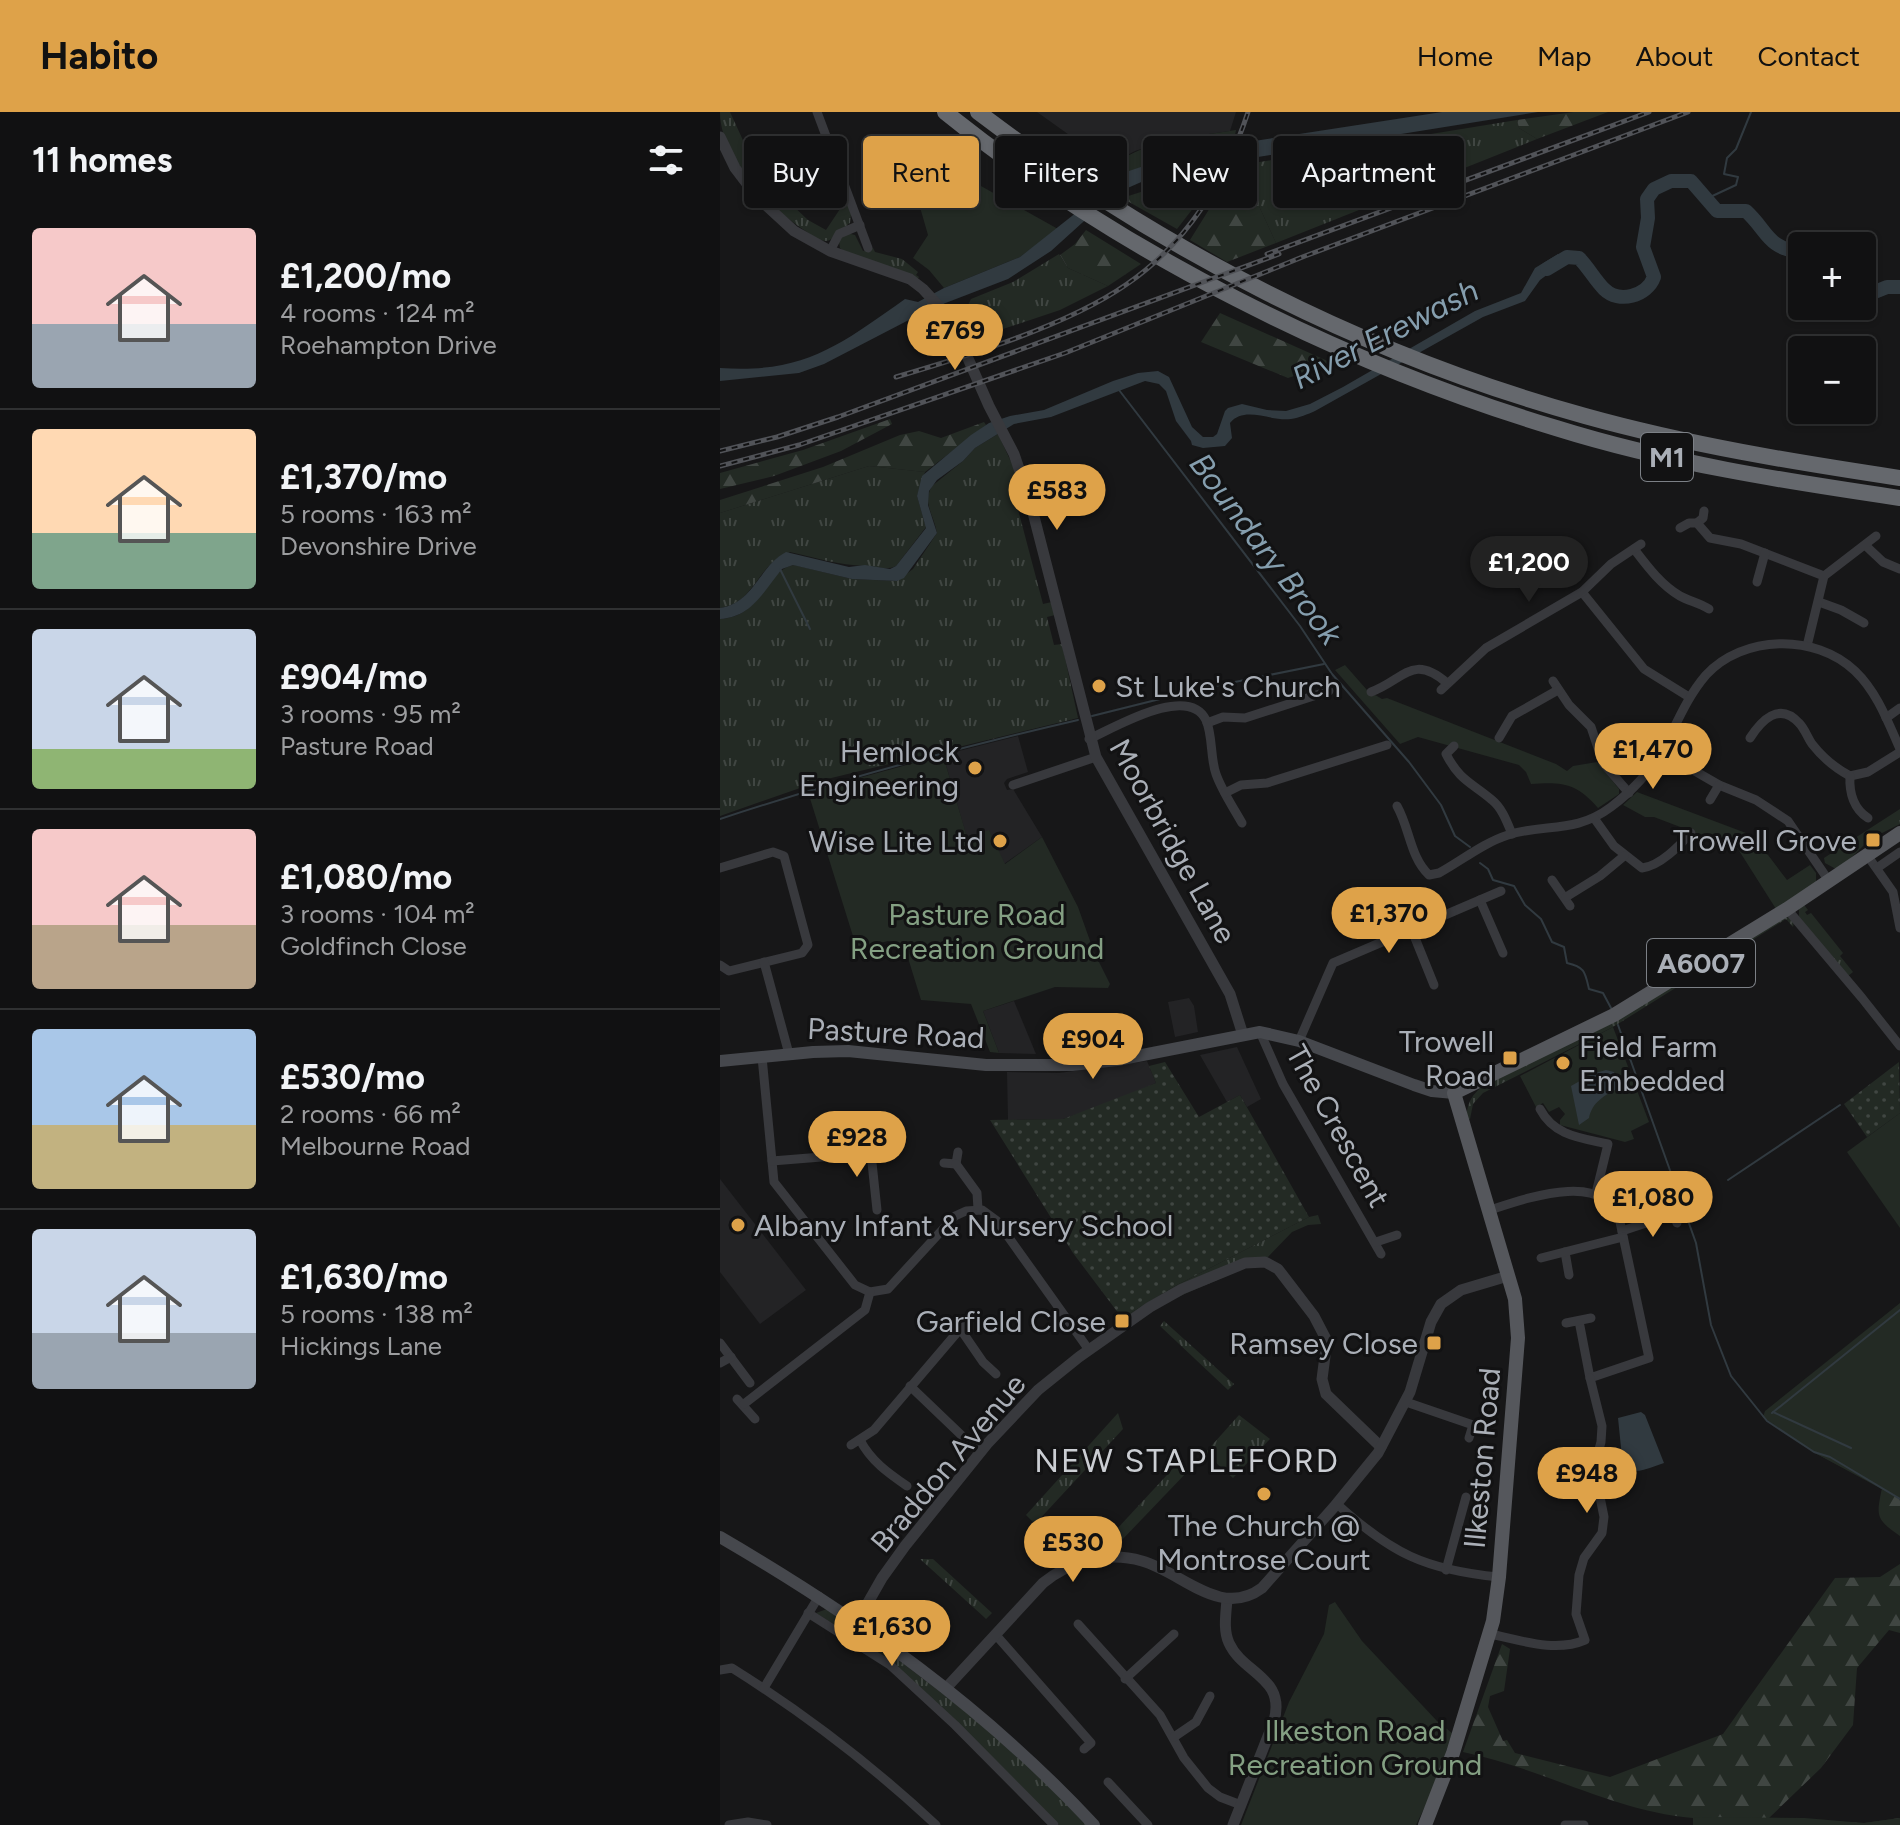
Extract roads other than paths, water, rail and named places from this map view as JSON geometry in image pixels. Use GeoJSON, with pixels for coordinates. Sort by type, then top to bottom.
{"type":"FeatureCollection","features":[{"type":"Feature","properties":{"kind":"highway","name":"M1"},"geometry":{"type":"LineString","coordinates":[[945,112],[1066,198],[1148,249],[1260,311],[1441,389],[1556,428],[1685,462],[1900,498]]}},
{"type":"Feature","properties":{"kind":"highway","name":"M1"},"geometry":{"type":"LineString","coordinates":[[978,112],[1072,180],[1163,237],[1277,299],[1355,335],[1450,373],[1649,433],[1729,451],[1900,478]]}},
{"type":"Feature","properties":{"kind":"main road","name":"A6007"},"geometry":{"type":"LineString","coordinates":[[1454,1093],[1614,1015],[1787,909],[1900,833]]}},
{"type":"Feature","properties":{"kind":"main road","name":"Pasture Road"},"geometry":{"type":"LineString","coordinates":[[720,1061],[848,1051],[964,1063],[1047,1066],[1117,1060],[1260,1032],[1299,1041],[1432,1091],[1454,1093]]}},
{"type":"Feature","properties":{"kind":"main road","name":"Ilkeston Road"},"geometry":{"type":"LineString","coordinates":[[1425,1825],[1453,1753],[1490,1634],[1499,1577],[1518,1338],[1516,1308],[1508,1276],[1454,1093]]}},
{"type":"Feature","properties":{"kind":"main road"},"geometry":{"type":"LineString","coordinates":[[721,1538],[819,1596],[947,1687],[1003,1735],[1094,1825]]}},
{"type":"Feature","properties":{"kind":"street"},"geometry":{"type":"LineString","coordinates":[[817,112],[868,248]]}},
{"type":"Feature","properties":{"kind":"street","name":"Moorbridge Lane"},"geometry":{"type":"LineString","coordinates":[[720,137],[735,168],[757,197],[794,231],[830,251],[910,279],[945,313],[1005,436],[1030,501],[1096,757],[1230,994],[1243,1035]]}},
{"type":"Feature","properties":{"kind":"street"},"geometry":{"type":"LineString","coordinates":[[830,251],[839,234],[860,225]]}},
{"type":"Feature","properties":{"kind":"street"},"geometry":{"type":"LineString","coordinates":[[1680,528],[1697,523],[1703,518],[1704,511]]}},
{"type":"Feature","properties":{"kind":"street"},"geometry":{"type":"LineString","coordinates":[[1697,523],[1710,538],[1765,553],[1824,576]]}},
{"type":"Feature","properties":{"kind":"street"},"geometry":{"type":"LineString","coordinates":[[1807,646],[1824,576],[1876,536]]}},
{"type":"Feature","properties":{"kind":"street"},"geometry":{"type":"LineString","coordinates":[[1865,545],[1883,562],[1900,569]]}},
{"type":"Feature","properties":{"kind":"street"},"geometry":{"type":"LineString","coordinates":[[1378,693],[1406,673],[1426,669],[1433,671],[1444,686],[1486,648],[1582,592],[1611,564],[1638,546],[1655,575],[1680,602],[1699,602],[1709,609]]}},
{"type":"Feature","properties":{"kind":"street"},"geometry":{"type":"LineString","coordinates":[[1757,582],[1765,553]]}},
{"type":"Feature","properties":{"kind":"street"},"geometry":{"type":"LineString","coordinates":[[1582,592],[1644,669],[1689,697]]}},
{"type":"Feature","properties":{"kind":"street"},"geometry":{"type":"LineString","coordinates":[[1819,602],[1864,623]]}},
{"type":"Feature","properties":{"kind":"street"},"geometry":{"type":"LineString","coordinates":[[1419,883],[1498,839],[1512,834],[1571,826],[1594,818],[1629,793],[1662,752],[1689,697],[1708,673],[1735,654],[1753,647],[1772,644],[1807,646],[1843,661],[1870,688],[1900,751],[1861,775],[1850,776],[1815,752],[1802,725],[1785,714],[1760,721],[1750,738]]}},
{"type":"Feature","properties":{"kind":"street"},"geometry":{"type":"LineString","coordinates":[[1505,734],[1512,716],[1556,686],[1591,727],[1596,756],[1629,793]]}},
{"type":"Feature","properties":{"kind":"street"},"geometry":{"type":"LineString","coordinates":[[1207,723],[1223,717],[1245,718],[1322,690]]}},
{"type":"Feature","properties":{"kind":"street"},"geometry":{"type":"LineString","coordinates":[[1089,739],[1128,720],[1173,705],[1195,709],[1207,723],[1215,770],[1225,793],[1242,816]]}},
{"type":"Feature","properties":{"kind":"street"},"geometry":{"type":"LineString","coordinates":[[1886,718],[1900,708]]}},
{"type":"Feature","properties":{"kind":"street"},"geometry":{"type":"LineString","coordinates":[[1225,793],[1241,785],[1267,783],[1380,744]]}},
{"type":"Feature","properties":{"kind":"street"},"geometry":{"type":"LineString","coordinates":[[1437,745],[1465,782],[1493,800],[1512,834]]}},
{"type":"Feature","properties":{"kind":"street"},"geometry":{"type":"LineString","coordinates":[[1446,754],[1454,746]]}},
{"type":"Feature","properties":{"kind":"street"},"geometry":{"type":"LineString","coordinates":[[1662,752],[1719,785],[1756,800],[1788,821],[1829,881]]}},
{"type":"Feature","properties":{"kind":"street"},"geometry":{"type":"LineString","coordinates":[[1013,785],[1096,757]]}},
{"type":"Feature","properties":{"kind":"street"},"geometry":{"type":"LineString","coordinates":[[1850,776],[1850,789],[1861,817]]}},
{"type":"Feature","properties":{"kind":"street"},"geometry":{"type":"LineString","coordinates":[[1710,800],[1719,785]]}},
{"type":"Feature","properties":{"kind":"street"},"geometry":{"type":"LineString","coordinates":[[1397,806],[1412,848],[1429,875]]}},
{"type":"Feature","properties":{"kind":"street"},"geometry":{"type":"LineString","coordinates":[[1402,816],[1414,812]]}},
{"type":"Feature","properties":{"kind":"street"},"geometry":{"type":"LineString","coordinates":[[1594,818],[1624,856],[1642,868],[1649,868],[1691,833]]}},
{"type":"Feature","properties":{"kind":"street"},"geometry":{"type":"LineString","coordinates":[[720,868],[773,852],[780,853],[785,858],[808,945],[802,953],[729,971],[720,965]]}},
{"type":"Feature","properties":{"kind":"street"},"geometry":{"type":"LineString","coordinates":[[1877,868],[1900,852]]}},
{"type":"Feature","properties":{"kind":"street"},"geometry":{"type":"LineString","coordinates":[[1867,855],[1895,897],[1900,928]]}},
{"type":"Feature","properties":{"kind":"street"},"geometry":{"type":"LineString","coordinates":[[1552,880],[1568,902],[1624,856]]}},
{"type":"Feature","properties":{"kind":"street"},"geometry":{"type":"LineString","coordinates":[[1299,1041],[1333,963],[1501,891]]}},
{"type":"Feature","properties":{"kind":"street"},"geometry":{"type":"LineString","coordinates":[[1480,900],[1503,953]]}},
{"type":"Feature","properties":{"kind":"street"},"geometry":{"type":"LineString","coordinates":[[1787,909],[1900,1046]]}},
{"type":"Feature","properties":{"kind":"street"},"geometry":{"type":"LineString","coordinates":[[1411,928],[1434,985]]}},
{"type":"Feature","properties":{"kind":"street"},"geometry":{"type":"LineString","coordinates":[[764,962],[789,1054]]}},
{"type":"Feature","properties":{"kind":"street","name":"The Crescent"},"geometry":{"type":"LineString","coordinates":[[1260,1032],[1283,1084],[1381,1254]]}},
{"type":"Feature","properties":{"kind":"street"},"geometry":{"type":"LineString","coordinates":[[762,1057],[772,1161],[778,1188],[855,1285],[870,1292],[888,1289],[955,1216],[978,1209],[997,1221],[1089,1350]]}},
{"type":"Feature","properties":{"kind":"street"},"geometry":{"type":"LineString","coordinates":[[1540,1109],[1564,1133],[1621,1146]]}},
{"type":"Feature","properties":{"kind":"street"},"geometry":{"type":"LineString","coordinates":[[1596,1193],[1608,1144]]}},
{"type":"Feature","properties":{"kind":"street"},"geometry":{"type":"LineString","coordinates":[[772,1161],[871,1148],[877,1210]]}},
{"type":"Feature","properties":{"kind":"street"},"geometry":{"type":"LineString","coordinates":[[958,1152],[956,1164],[977,1193],[978,1209]]}},
{"type":"Feature","properties":{"kind":"street"},"geometry":{"type":"LineString","coordinates":[[944,1163],[956,1164]]}},
{"type":"Feature","properties":{"kind":"street"},"geometry":{"type":"LineString","coordinates":[[862,1192],[875,1190]]}},
{"type":"Feature","properties":{"kind":"street"},"geometry":{"type":"LineString","coordinates":[[1490,1210],[1542,1195],[1596,1193],[1614,1205],[1649,1358],[1590,1378]]}},
{"type":"Feature","properties":{"kind":"street"},"geometry":{"type":"LineString","coordinates":[[1541,1258],[1622,1234],[1673,1214]]}},
{"type":"Feature","properties":{"kind":"street","name":"The Crescent"},"geometry":{"type":"LineString","coordinates":[[1376,1242],[1397,1235]]}},
{"type":"Feature","properties":{"kind":"street"},"geometry":{"type":"LineString","coordinates":[[1565,1252],[1569,1275]]}},
{"type":"Feature","properties":{"kind":"street","name":"Braddon Avenue"},"geometry":{"type":"LineString","coordinates":[[857,1622],[893,1563],[980,1453],[1038,1390],[1136,1317],[1182,1289],[1245,1263],[1265,1262],[1278,1269],[1286,1279],[1326,1336],[1328,1346],[1322,1379],[1326,1394],[1381,1447]]}},
{"type":"Feature","properties":{"kind":"street"},"geometry":{"type":"LineString","coordinates":[[947,1687],[1050,1578],[1069,1567],[1102,1558],[1142,1561],[1208,1594],[1227,1599],[1246,1597],[1266,1585],[1337,1504],[1381,1447],[1406,1402],[1431,1322],[1441,1304],[1461,1290],[1508,1276]]}},
{"type":"Feature","properties":{"kind":"street"},"geometry":{"type":"LineString","coordinates":[[755,1419],[741,1401],[804,1364],[865,1310],[870,1292]]}},
{"type":"Feature","properties":{"kind":"street"},"geometry":{"type":"LineString","coordinates":[[1566,1323],[1591,1318]]}},
{"type":"Feature","properties":{"kind":"street"},"geometry":{"type":"LineString","coordinates":[[1490,1634],[1549,1646],[1565,1646],[1585,1640],[1576,1619],[1579,1575],[1584,1558],[1602,1533],[1604,1517],[1594,1471],[1602,1426],[1579,1321]]}},
{"type":"Feature","properties":{"kind":"street"},"geometry":{"type":"LineString","coordinates":[[907,1486],[899,1475],[855,1442],[874,1430],[964,1326],[983,1362],[996,1374]]}},
{"type":"Feature","properties":{"kind":"street"},"geometry":{"type":"LineString","coordinates":[[720,1343],[750,1383]]}},
{"type":"Feature","properties":{"kind":"street"},"geometry":{"type":"LineString","coordinates":[[720,1363],[731,1357]]}},
{"type":"Feature","properties":{"kind":"street"},"geometry":{"type":"LineString","coordinates":[[910,1386],[980,1453]]}},
{"type":"Feature","properties":{"kind":"street"},"geometry":{"type":"LineString","coordinates":[[1406,1402],[1473,1425],[1469,1438]]}},
{"type":"Feature","properties":{"kind":"street"},"geometry":{"type":"LineString","coordinates":[[1446,1570],[1457,1511],[1466,1497]]}},
{"type":"Feature","properties":{"kind":"street"},"geometry":{"type":"LineString","coordinates":[[1337,1504],[1362,1527],[1395,1550],[1446,1570],[1499,1577]]}},
{"type":"Feature","properties":{"kind":"street"},"geometry":{"type":"LineString","coordinates":[[764,1688],[819,1596]]}},
{"type":"Feature","properties":{"kind":"street"},"geometry":{"type":"LineString","coordinates":[[1227,1599],[1225,1627],[1231,1647],[1266,1682],[1275,1697],[1276,1706],[1274,1721],[1233,1825]]}},
{"type":"Feature","properties":{"kind":"street"},"geometry":{"type":"LineString","coordinates":[[808,1613],[890,1665],[955,1725],[1054,1825]]}},
{"type":"Feature","properties":{"kind":"street"},"geometry":{"type":"LineString","coordinates":[[1078,1624],[1104,1646],[1125,1679],[1160,1715],[1184,1758],[1208,1788],[1220,1797],[1241,1805]]}},
{"type":"Feature","properties":{"kind":"street"},"geometry":{"type":"LineString","coordinates":[[995,1634],[1091,1743],[1084,1749]]}},
{"type":"Feature","properties":{"kind":"street"},"geometry":{"type":"LineString","coordinates":[[1125,1679],[1167,1635]]}},
{"type":"Feature","properties":{"kind":"street"},"geometry":{"type":"LineString","coordinates":[[720,1670],[732,1668],[764,1688],[870,1765],[936,1825]]}},
{"type":"Feature","properties":{"kind":"street"},"geometry":{"type":"LineString","coordinates":[[1174,1737],[1196,1722],[1203,1701]]}},
{"type":"Feature","properties":{"kind":"street"},"geometry":{"type":"LineString","coordinates":[[1115,1785],[1148,1825]]}},
{"type":"Feature","properties":{"kind":"street"},"geometry":{"type":"LineString","coordinates":[[729,1825],[748,1822],[767,1825]]}},
{"type":"Feature","properties":{"kind":"street"},"geometry":{"type":"LineString","coordinates":[[1565,1825],[1584,1825]]}},
{"type":"Feature","properties":{"kind":"waterway"},"geometry":{"type":"LineString","coordinates":[[1708,198],[1736,185],[1738,177],[1724,174],[1727,158],[1736,149],[1751,112]]}},
{"type":"Feature","properties":{"kind":"waterway","name":"River Erewash"},"geometry":{"type":"LineString","coordinates":[[1547,269],[1567,257],[1579,258],[1610,294],[1625,297],[1645,289],[1654,277],[1643,247],[1648,218],[1647,199],[1654,189],[1671,181],[1691,181],[1717,211],[1746,211],[1769,238],[1788,249]]}},
{"type":"Feature","properties":{"kind":"waterway","name":"River Erewash"},"geometry":{"type":"LineString","coordinates":[[1876,291],[1900,287]]}},
{"type":"Feature","properties":{"kind":"waterway","name":"Boundary Brook"},"geometry":{"type":"LineString","coordinates":[[1119,390],[1300,626],[1332,674],[1409,762],[1441,805],[1455,836],[1470,847]]}},
{"type":"Feature","properties":{"kind":"waterway"},"geometry":{"type":"LineString","coordinates":[[780,569],[810,629]]}},
{"type":"Feature","properties":{"kind":"waterway"},"geometry":{"type":"LineString","coordinates":[[1092,716],[1200,689],[1324,664]]}},
{"type":"Feature","properties":{"kind":"waterway"},"geometry":{"type":"LineString","coordinates":[[720,819],[898,765],[1078,720]]}},
{"type":"Feature","properties":{"kind":"waterway","name":"Boundary Brook"},"geometry":{"type":"LineString","coordinates":[[1480,863],[1488,869],[1493,880],[1514,886],[1525,905],[1541,919],[1552,942],[1564,947],[1567,963],[1581,969],[1589,989],[1603,993],[1611,1008]]}},
{"type":"Feature","properties":{"kind":"waterway","name":"Boundary Brook"},"geometry":{"type":"LineString","coordinates":[[1618,1025],[1696,1243],[1711,1325],[1731,1376],[1767,1421],[1814,1452],[1830,1457],[1900,1499]]}},
{"type":"Feature","properties":{"kind":"waterway"},"geometry":{"type":"LineString","coordinates":[[1728,1180],[1840,1105]]}},
{"type":"Feature","properties":{"kind":"waterway"},"geometry":{"type":"LineString","coordinates":[[1772,1413],[1900,1310]]}},
{"type":"Feature","properties":{"kind":"waterway"},"geometry":{"type":"LineString","coordinates":[[1773,1412],[1851,1448]]}},
{"type":"Feature","properties":{"kind":"railway"},"geometry":{"type":"LineString","coordinates":[[896,377],[1046,326],[1103,299],[1149,268],[1202,208],[1228,162],[1248,112]]}},
{"type":"Feature","properties":{"kind":"railway"},"geometry":{"type":"LineString","coordinates":[[1267,254],[1649,112]]}},
{"type":"Feature","properties":{"kind":"railway"},"geometry":{"type":"LineString","coordinates":[[720,466],[799,445],[1065,353],[1305,256],[1688,112]]}},
{"type":"Feature","properties":{"kind":"railway"},"geometry":{"type":"LineString","coordinates":[[720,451],[838,417],[1279,254]]}},
{"type":"Feature","properties":{"kind":"place","name":"St Luke's Church"},"geometry":{"type":"Point","coordinates":[1099,686]}},
{"type":"Feature","properties":{"kind":"place","name":"Hemlock Engineering"},"geometry":{"type":"Point","coordinates":[975,768]}},
{"type":"Feature","properties":{"kind":"place","name":"Trowell Grove"},"geometry":{"type":"Point","coordinates":[1873,840]}},
{"type":"Feature","properties":{"kind":"place","name":"Wise Lite Ltd"},"geometry":{"type":"Point","coordinates":[1000,841]}},
{"type":"Feature","properties":{"kind":"place","name":"Trowell Road"},"geometry":{"type":"Point","coordinates":[1510,1058]}},
{"type":"Feature","properties":{"kind":"place","name":"Field Farm Embedded"},"geometry":{"type":"Point","coordinates":[1563,1063]}},
{"type":"Feature","properties":{"kind":"place","name":"Albany Infant & Nursery School"},"geometry":{"type":"Point","coordinates":[738,1225]}},
{"type":"Feature","properties":{"kind":"place","name":"Garfield Close"},"geometry":{"type":"Point","coordinates":[1122,1321]}},
{"type":"Feature","properties":{"kind":"place","name":"Ramsey Close"},"geometry":{"type":"Point","coordinates":[1434,1343]}},
{"type":"Feature","properties":{"kind":"place","name":"The Church @ Montrose Court"},"geometry":{"type":"Point","coordinates":[1264,1494]}},
{"type":"Feature","properties":{"kind":"district","name":"NEW STAPLEFORD"},"geometry":{"type":"Point","coordinates":[1187,1461]}},
{"type":"Feature","properties":{"kind":"park label","name":"Pasture Road Recreation Ground"},"geometry":{"type":"Point","coordinates":[977,931]}},
{"type":"Feature","properties":{"kind":"park label","name":"Ilkeston Road Recreation Ground"},"geometry":{"type":"Point","coordinates":[1355,1747]}}]}
